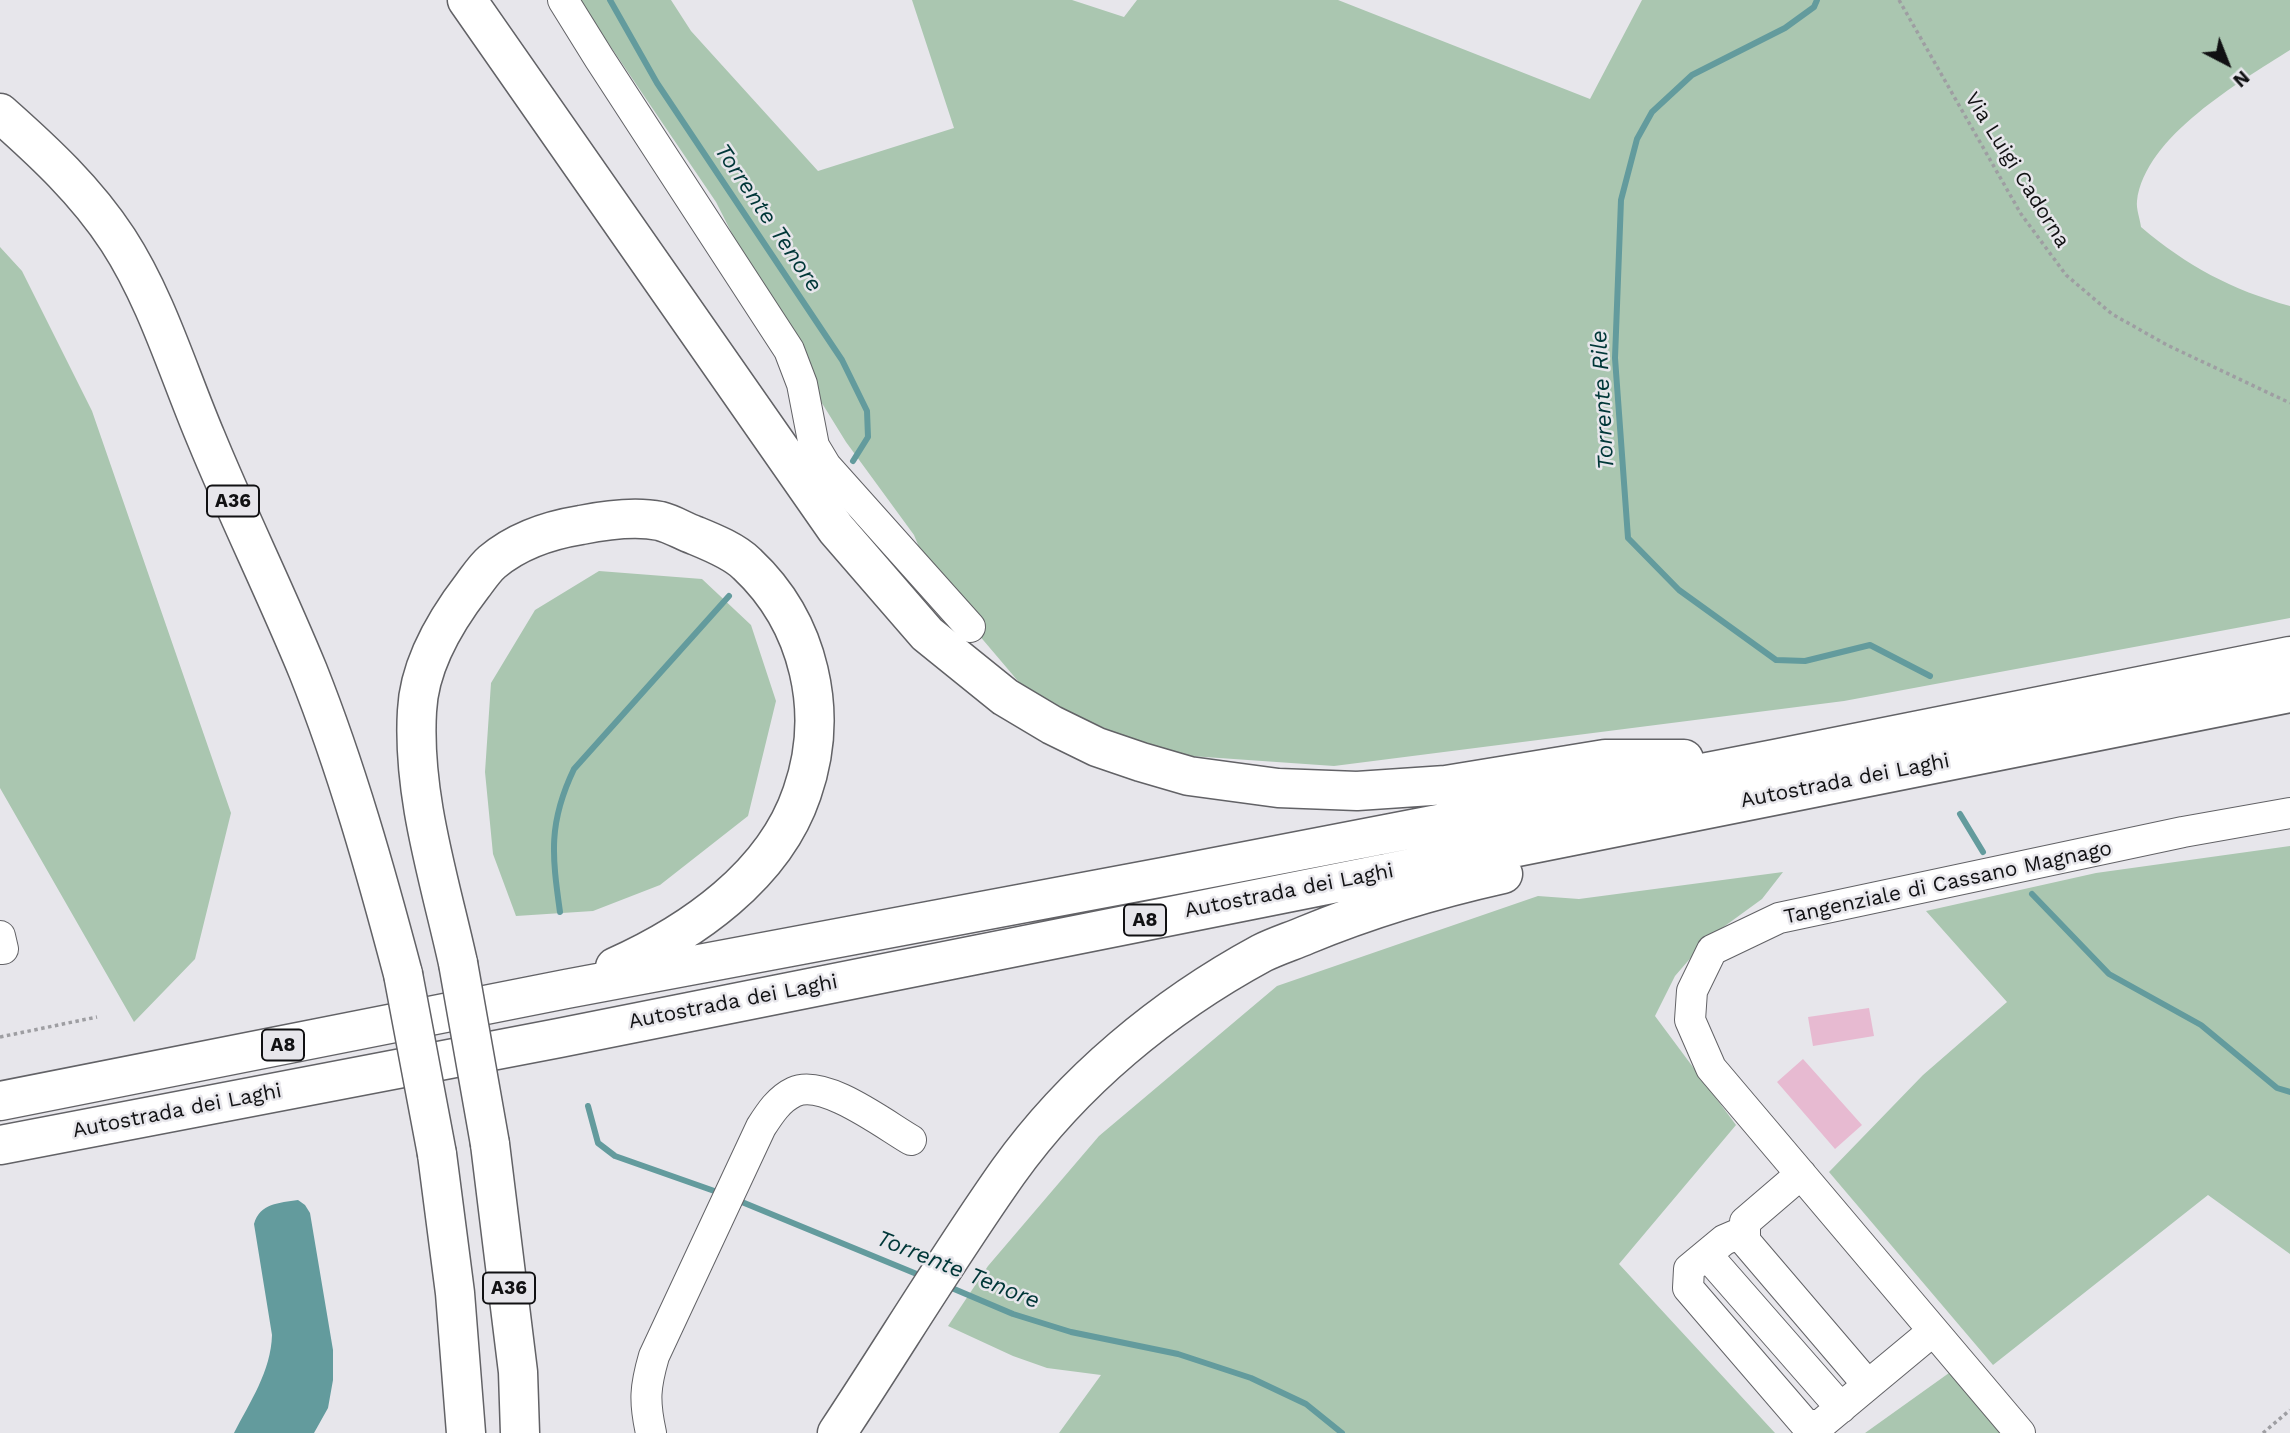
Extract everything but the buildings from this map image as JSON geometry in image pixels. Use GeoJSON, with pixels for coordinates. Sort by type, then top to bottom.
{"type":"FeatureCollection","features":[{"type":"Feature","properties":{"kind":"highway"},"geometry":{"type":"LineString","coordinates":[[467,0],[813,498],[857,555],[927,634],[1006,697],[1097,747],[1141,762],[1189,776],[1278,788],[1357,791],[1446,785],[1605,759],[1778,776]]}},
{"type":"Feature","properties":{"kind":"highway","name":"A36"},"geometry":{"type":"LineString","coordinates":[[0,113],[65,172],[94,205],[120,242],[141,281],[206,439],[308,672],[346,778],[379,883],[402,974],[437,1154],[455,1293],[466,1433]]}},
{"type":"Feature","properties":{"kind":"highway","name":"A36"},"geometry":{"type":"LineString","coordinates":[[520,1433],[518,1372],[490,1144],[458,963],[429,838],[418,769],[417,709],[429,658],[453,611],[491,563],[519,544],[561,528],[638,519],[662,521],[710,542],[746,562],[779,601],[801,640],[814,690],[814,740],[802,794],[782,835],[749,877],[703,916],[646,953],[566,989]]}},
{"type":"Feature","properties":{"kind":"highway","name":"Autostrada dei Laghi"},"geometry":{"type":"LineString","coordinates":[[0,1145],[559,1038],[1778,776],[2290,656]]}},
{"type":"Feature","properties":{"kind":"highway","name":"Autostrada dei Laghi"},"geometry":{"type":"LineString","coordinates":[[0,1101],[566,989],[1169,876],[2290,693]]}},
{"type":"Feature","properties":{"kind":"highway"},"geometry":{"type":"LineString","coordinates":[[836,1433],[1009,1171],[1092,1075],[1146,1028],[1202,989],[1264,952],[1338,922],[1467,882],[1607,851],[1778,776]]}},
{"type":"Feature","properties":{"kind":"street"},"geometry":{"type":"LineString","coordinates":[[564,0],[789,350],[802,384],[814,446],[826,466],[970,627]]}},
{"type":"Feature","properties":{"kind":"street","name":"Tangenziale di Cassano Magnago"},"geometry":{"type":"LineString","coordinates":[[2020,1433],[1711,1068],[1690,1020],[1692,991],[1712,950],[1779,918],[2183,832],[2290,813]]}},
{"type":"Feature","properties":{"kind":"street"},"geometry":{"type":"LineString","coordinates":[[0,936],[4,949],[0,950]]}},
{"type":"Feature","properties":{"kind":"street"},"geometry":{"type":"LineString","coordinates":[[652,1433],[646,1409],[646,1383],[654,1356],[761,1127],[775,1107],[797,1090],[811,1088],[828,1092],[911,1140]]}},
{"type":"Feature","properties":{"kind":"street"},"geometry":{"type":"LineString","coordinates":[[1801,1174],[1745,1222],[1745,1241],[1868,1385]]}},
{"type":"Feature","properties":{"kind":"street"},"geometry":{"type":"LineString","coordinates":[[1745,1231],[1724,1240],[1707,1255],[1841,1408],[1933,1331]]}},
{"type":"Feature","properties":{"kind":"path","name":"Via Luigi Cadorna"},"geometry":{"type":"LineString","coordinates":[[1899,0],[2021,214],[2066,275],[2112,314],[2167,345],[2290,403]]}},
{"type":"Feature","properties":{"kind":"path"},"geometry":{"type":"LineString","coordinates":[[0,1037],[97,1017]]}},
{"type":"Feature","properties":{"kind":"path"},"geometry":{"type":"LineString","coordinates":[[2263,1433],[2290,1410]]}},
{"type":"Feature","properties":{"kind":"green space"},"geometry":{"type":"Polygon","coordinates":[[[579,0],[671,0],[691,31],[818,171],[954,128],[912,0],[1072,0],[1124,17],[1137,0],[1338,0],[1590,99],[1642,0],[2290,0],[2290,50],[2222,95],[2176,133],[2157,154],[2144,177],[2137,204],[2141,227],[2176,254],[2229,284],[2290,306],[2290,618],[1844,701],[1334,766],[1162,754],[1029,694],[933,581],[914,535],[846,442],[799,366],[716,202],[579,0]]]}},
{"type":"Feature","properties":{"kind":"green space"},"geometry":{"type":"Polygon","coordinates":[[[0,247],[22,271],[92,411],[231,813],[195,959],[134,1022],[0,788],[0,247]]]}},
{"type":"Feature","properties":{"kind":"green space"},"geometry":{"type":"Polygon","coordinates":[[[599,571],[702,579],[751,625],[776,701],[748,816],[660,885],[593,911],[516,916],[493,854],[485,772],[491,683],[535,610],[599,571]]]}},
{"type":"Feature","properties":{"kind":"green space"},"geometry":{"type":"Polygon","coordinates":[[[2290,846],[2290,1254],[2208,1195],[1993,1365],[1829,1172],[1923,1075],[2007,1002],[1926,911],[2096,873],[2290,846]]]}},
{"type":"Feature","properties":{"kind":"green space"},"geometry":{"type":"Polygon","coordinates":[[[1783,872],[1762,899],[1707,939],[1675,976],[1655,1016],[1736,1125],[1619,1264],[1775,1433],[1059,1433],[1101,1375],[1047,1368],[1013,1356],[948,1326],[988,1266],[1099,1136],[1277,986],[1538,896],[1579,899],[1783,872]]]}},
{"type":"Feature","properties":{"kind":"green space"},"geometry":{"type":"Polygon","coordinates":[[[1949,1373],[2001,1433],[1865,1433],[1949,1373]]]}},
{"type":"Feature","properties":{"kind":"water"},"geometry":{"type":"Polygon","coordinates":[[[298,1200],[310,1213],[333,1350],[333,1380],[328,1408],[314,1433],[234,1433],[259,1386],[271,1348],[272,1335],[254,1224],[266,1208],[277,1203],[298,1200]]]}},
{"type":"Feature","properties":{"kind":"waterway","name":"Torrente Tenore"},"geometry":{"type":"LineString","coordinates":[[610,0],[657,83],[842,360],[867,411],[868,437],[853,461]]}},
{"type":"Feature","properties":{"kind":"waterway","name":"Torrente Rile"},"geometry":{"type":"LineString","coordinates":[[1817,0],[1814,7],[1785,28],[1692,75],[1652,112],[1637,139],[1621,200],[1615,358],[1628,538],[1679,590],[1776,660],[1805,661],[1870,645],[1930,676]]}},
{"type":"Feature","properties":{"kind":"waterway","name":"Torrente Tenore"},"geometry":{"type":"LineString","coordinates":[[560,912],[554,839],[560,806],[574,769],[729,596]]}},
{"type":"Feature","properties":{"kind":"waterway","name":"Torrente Rile"},"geometry":{"type":"LineString","coordinates":[[1960,814],[1983,852]]}},
{"type":"Feature","properties":{"kind":"waterway","name":"Torrente Rile"},"geometry":{"type":"LineString","coordinates":[[2032,894],[2109,974],[2201,1025],[2277,1088],[2290,1092]]}},
{"type":"Feature","properties":{"kind":"waterway","name":"Torrente Tenore"},"geometry":{"type":"LineString","coordinates":[[588,1106],[598,1143],[615,1156],[720,1193]]}},
{"type":"Feature","properties":{"kind":"waterway","name":"Torrente Tenore"},"geometry":{"type":"LineString","coordinates":[[737,1200],[924,1277]]}},
{"type":"Feature","properties":{"kind":"waterway","name":"Torrente Tenore"},"geometry":{"type":"LineString","coordinates":[[947,1286],[1013,1314],[1071,1332],[1178,1354],[1251,1378],[1306,1404],[1342,1433]]}}]}
